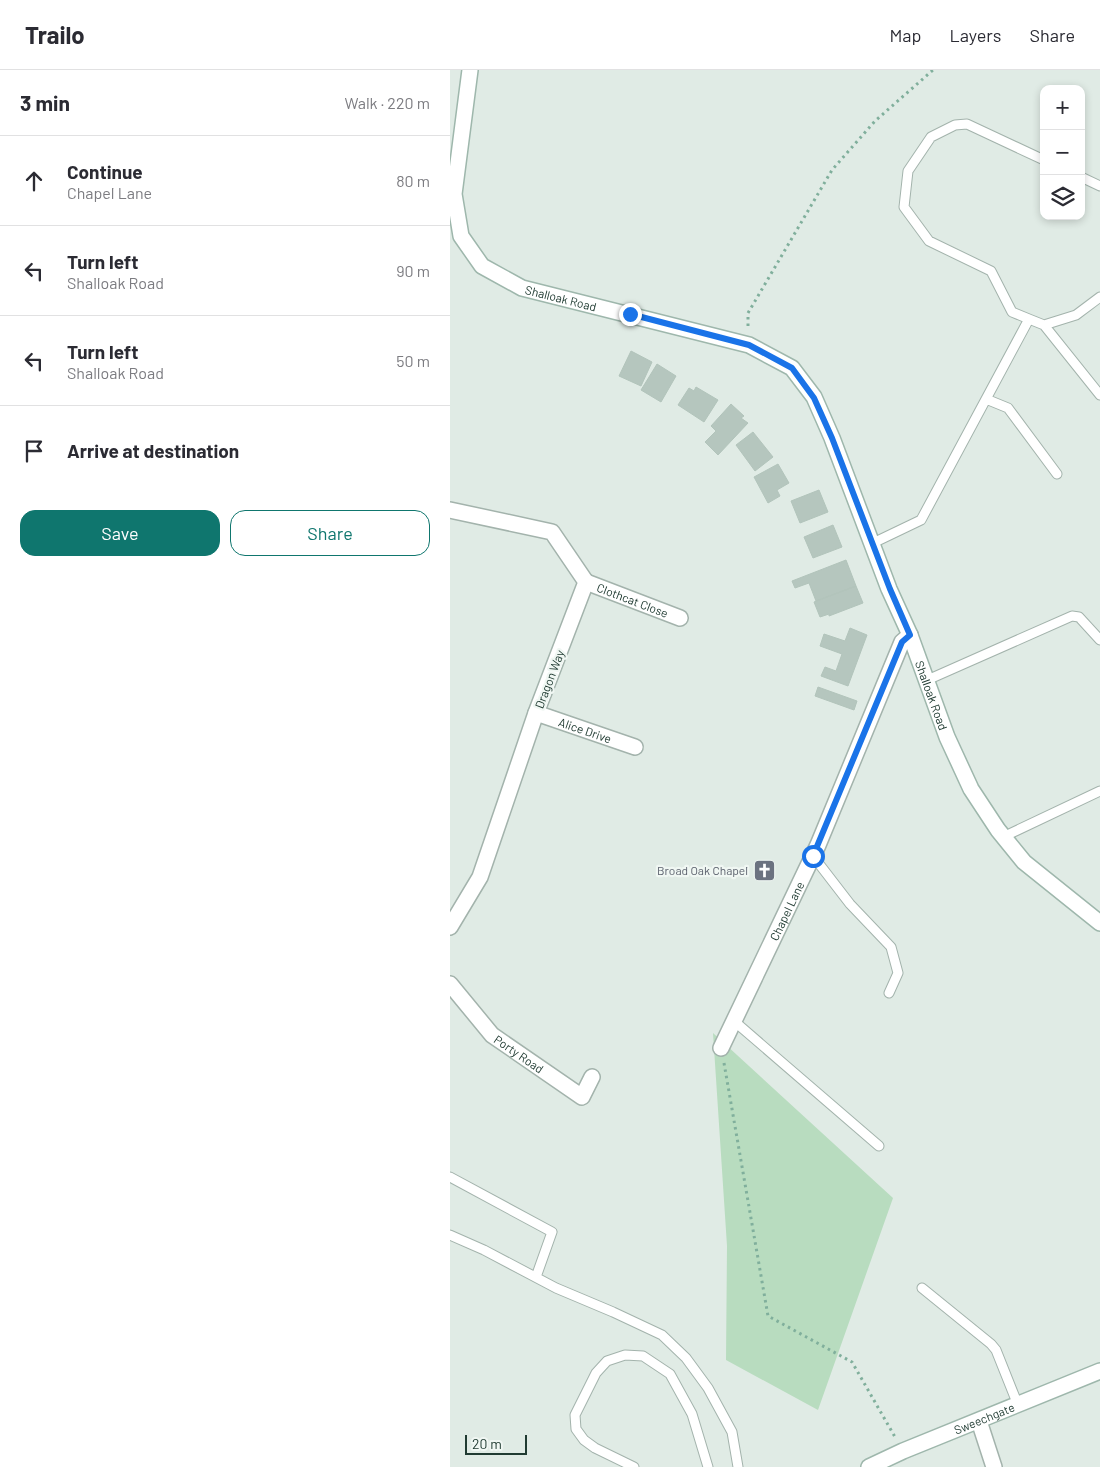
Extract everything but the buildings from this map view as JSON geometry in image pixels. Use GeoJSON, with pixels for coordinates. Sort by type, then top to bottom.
{"type":"FeatureCollection","features":[{"type":"Feature","properties":{"kind":"street","name":"Shalloak Road"},"geometry":{"type":"LineString","coordinates":[[470,70],[454,194],[461,236],[482,266],[522,288],[749,345],[792,368],[814,398],[832,438],[890,589],[910,635],[925,681],[947,737],[971,789],[1024,862],[1100,923]]}},
{"type":"Feature","properties":{"kind":"street"},"geometry":{"type":"LineString","coordinates":[[450,510],[552,532],[586,582]]}},
{"type":"Feature","properties":{"kind":"street","name":"Clothcat Close"},"geometry":{"type":"LineString","coordinates":[[586,582],[680,618]]}},
{"type":"Feature","properties":{"kind":"street","name":"Dragon Way"},"geometry":{"type":"LineString","coordinates":[[450,927],[480,877],[536,713],[586,582]]}},
{"type":"Feature","properties":{"kind":"street","name":"Chapel Lane"},"geometry":{"type":"LineString","coordinates":[[721,1048],[813,856],[902,642],[910,635]]}},
{"type":"Feature","properties":{"kind":"street","name":"Alice Drive"},"geometry":{"type":"LineString","coordinates":[[536,713],[635,746]]}},
{"type":"Feature","properties":{"kind":"street","name":"Porty Road"},"geometry":{"type":"LineString","coordinates":[[450,984],[492,1035],[582,1097],[592,1077]]}},
{"type":"Feature","properties":{"kind":"street","name":"Sweechgate"},"geometry":{"type":"LineString","coordinates":[[869,1467],[902,1450],[979,1421],[1100,1371]]}},
{"type":"Feature","properties":{"kind":"street"},"geometry":{"type":"LineString","coordinates":[[979,1421],[994,1467]]}},
{"type":"Feature","properties":{"kind":"lane"},"geometry":{"type":"LineString","coordinates":[[1040,158],[967,124],[955,125],[931,137],[908,171],[904,207],[928,241],[991,271],[1012,312],[1044,325],[1100,395]]}},
{"type":"Feature","properties":{"kind":"lane"},"geometry":{"type":"LineString","coordinates":[[1085,179],[1100,186]]}},
{"type":"Feature","properties":{"kind":"lane"},"geometry":{"type":"LineString","coordinates":[[1044,325],[1076,315],[1100,296]]}},
{"type":"Feature","properties":{"kind":"lane"},"geometry":{"type":"LineString","coordinates":[[873,543],[921,520],[1029,319]]}},
{"type":"Feature","properties":{"kind":"lane"},"geometry":{"type":"LineString","coordinates":[[986,399],[1008,408],[1057,474]]}},
{"type":"Feature","properties":{"kind":"lane"},"geometry":{"type":"LineString","coordinates":[[925,681],[1072,616],[1079,617],[1100,640]]}},
{"type":"Feature","properties":{"kind":"lane"},"geometry":{"type":"LineString","coordinates":[[1004,837],[1100,791]]}},
{"type":"Feature","properties":{"kind":"lane"},"geometry":{"type":"LineString","coordinates":[[813,856],[850,904],[890,947],[898,974],[889,993]]}},
{"type":"Feature","properties":{"kind":"lane"},"geometry":{"type":"LineString","coordinates":[[734,1021],[879,1146]]}},
{"type":"Feature","properties":{"kind":"lane"},"geometry":{"type":"LineString","coordinates":[[450,1177],[552,1232],[536,1277]]}},
{"type":"Feature","properties":{"kind":"lane"},"geometry":{"type":"LineString","coordinates":[[450,1235],[662,1335],[686,1358],[708,1388],[732,1432],[738,1467]]}},
{"type":"Feature","properties":{"kind":"lane"},"geometry":{"type":"LineString","coordinates":[[922,1288],[996,1350],[1018,1405]]}},
{"type":"Feature","properties":{"kind":"lane"},"geometry":{"type":"LineString","coordinates":[[634,1467],[595,1448],[584,1440],[576,1429],[575,1416],[596,1373],[607,1361],[625,1355],[643,1356],[670,1374],[692,1414],[708,1467]]}},
{"type":"Feature","properties":{"kind":"path"},"geometry":{"type":"LineString","coordinates":[[749,345],[748,313],[832,170],[875,121],[933,70]]}},
{"type":"Feature","properties":{"kind":"path"},"geometry":{"type":"LineString","coordinates":[[721,1048],[768,1316],[852,1362],[902,1450]]}},
{"type":"Feature","properties":{"kind":"green space"},"geometry":{"type":"Polygon","coordinates":[[[713,1033],[893,1198],[818,1410],[726,1360],[727,1246],[713,1033]]]}},
{"type":"Feature","properties":{"kind":"place","name":"Broad Oak Chapel"},"geometry":{"type":"Point","coordinates":[764,870]}},
{"type":"Feature","properties":{"kind":"route"},"geometry":{"type":"LineString","coordinates":[[630,314],[749,345],[792,368],[814,398],[832,438],[890,589],[910,635],[902,642],[813,856]]}}]}
